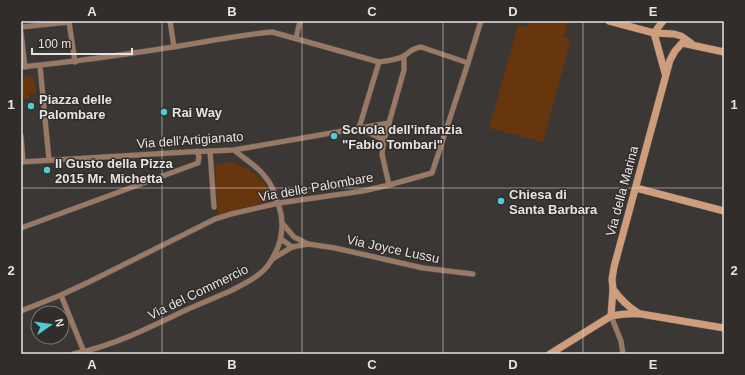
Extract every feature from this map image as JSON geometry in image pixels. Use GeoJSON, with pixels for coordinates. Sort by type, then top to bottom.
{"type":"FeatureCollection","features":[{"type":"Feature","properties":{"kind":"main road"},"geometry":{"type":"LineString","coordinates":[[610,21],[654,32],[674,34],[681,36],[694,45],[724,52]]}},
{"type":"Feature","properties":{"kind":"main road"},"geometry":{"type":"LineString","coordinates":[[654,32],[663,21]]}},
{"type":"Feature","properties":{"kind":"main road","name":"Via della Marina"},"geometry":{"type":"LineString","coordinates":[[654,32],[665,74]]}},
{"type":"Feature","properties":{"kind":"main road","name":"Via della Marina"},"geometry":{"type":"LineString","coordinates":[[611,316],[612,279],[614,267],[665,74],[672,55],[682,43],[694,45]]}},
{"type":"Feature","properties":{"kind":"main road"},"geometry":{"type":"LineString","coordinates":[[636,188],[724,210]]}},
{"type":"Feature","properties":{"kind":"main road"},"geometry":{"type":"LineString","coordinates":[[612,289],[619,299],[628,307],[641,314]]}},
{"type":"Feature","properties":{"kind":"main road"},"geometry":{"type":"LineString","coordinates":[[553,353],[611,316],[631,313],[724,328]]}},
{"type":"Feature","properties":{"kind":"street"},"geometry":{"type":"LineString","coordinates":[[170,21],[174,47]]}},
{"type":"Feature","properties":{"kind":"street"},"geometry":{"type":"LineString","coordinates":[[296,38],[300,21]]}},
{"type":"Feature","properties":{"kind":"street","name":"Via delle Palombare"},"geometry":{"type":"LineString","coordinates":[[21,310],[61,295],[215,219],[279,203],[364,191],[432,173],[481,21]]}},
{"type":"Feature","properties":{"kind":"street"},"geometry":{"type":"LineString","coordinates":[[21,27],[69,22],[75,62]]}},
{"type":"Feature","properties":{"kind":"street"},"geometry":{"type":"LineString","coordinates":[[21,32],[23,67],[75,62],[257,33],[272,32],[379,62],[393,60],[404,56],[413,48],[421,47],[468,63]]}},
{"type":"Feature","properties":{"kind":"street"},"geometry":{"type":"LineString","coordinates":[[389,185],[382,154],[384,140],[404,70],[404,56]]}},
{"type":"Feature","properties":{"kind":"street"},"geometry":{"type":"LineString","coordinates":[[379,62],[359,128],[384,140]]}},
{"type":"Feature","properties":{"kind":"street"},"geometry":{"type":"LineString","coordinates":[[40,66],[49,160]]}},
{"type":"Feature","properties":{"kind":"street","name":"Via dell'Artigianato"},"geometry":{"type":"LineString","coordinates":[[22,161],[234,150],[389,122]]}},
{"type":"Feature","properties":{"kind":"street"},"geometry":{"type":"LineString","coordinates":[[21,136],[22,161]]}},
{"type":"Feature","properties":{"kind":"street","name":"Via del Commercio"},"geometry":{"type":"LineString","coordinates":[[73,354],[103,346],[142,331],[235,288],[264,271],[274,258],[281,239],[283,224],[279,203],[266,176],[234,150]]}},
{"type":"Feature","properties":{"kind":"street"},"geometry":{"type":"LineString","coordinates":[[21,228],[198,163],[199,157],[197,151]]}},
{"type":"Feature","properties":{"kind":"street"},"geometry":{"type":"LineString","coordinates":[[210,151],[214,207]]}},
{"type":"Feature","properties":{"kind":"street","name":"Via Joyce Lussu"},"geometry":{"type":"LineString","coordinates":[[283,224],[294,237],[308,244],[335,248],[423,268],[473,274]]}},
{"type":"Feature","properties":{"kind":"street"},"geometry":{"type":"LineString","coordinates":[[281,239],[294,237]]}},
{"type":"Feature","properties":{"kind":"street"},"geometry":{"type":"LineString","coordinates":[[281,239],[292,247]]}},
{"type":"Feature","properties":{"kind":"street","name":"Via Joyce Lussu"},"geometry":{"type":"LineString","coordinates":[[274,258],[292,247],[308,244]]}},
{"type":"Feature","properties":{"kind":"street"},"geometry":{"type":"LineString","coordinates":[[61,295],[84,352]]}},
{"type":"Feature","properties":{"kind":"street"},"geometry":{"type":"LineString","coordinates":[[611,316],[621,342],[623,354]]}},
{"type":"Feature","properties":{"kind":"shaded area"},"geometry":{"type":"Polygon","coordinates":[[[529,21],[568,21],[564,37],[571,39],[543,142],[489,128],[518,25],[527,27],[529,21]]]}},
{"type":"Feature","properties":{"kind":"shaded area"},"geometry":{"type":"Polygon","coordinates":[[[34,76],[36,93],[29,94],[29,98],[21,99],[21,77],[34,76]]]}},
{"type":"Feature","properties":{"kind":"shaded area"},"geometry":{"type":"Polygon","coordinates":[[[232,162],[250,170],[257,175],[266,186],[270,199],[267,202],[218,214],[215,164],[232,162]]]}},
{"type":"Feature","properties":{"kind":"place","name":"Piazza delle Palombare"},"geometry":{"type":"Point","coordinates":[31,106]}},
{"type":"Feature","properties":{"kind":"place","name":"Rai Way"},"geometry":{"type":"Point","coordinates":[164,112]}},
{"type":"Feature","properties":{"kind":"place","name":"Scuola dell'infanzia \"Fabio Tombari\""},"geometry":{"type":"Point","coordinates":[334,136]}},
{"type":"Feature","properties":{"kind":"place","name":"Il Gusto della Pizza 2015 Mr. Michetta"},"geometry":{"type":"Point","coordinates":[47,170]}},
{"type":"Feature","properties":{"kind":"place","name":"Chiesa di Santa Barbara"},"geometry":{"type":"Point","coordinates":[501,201]}}]}
